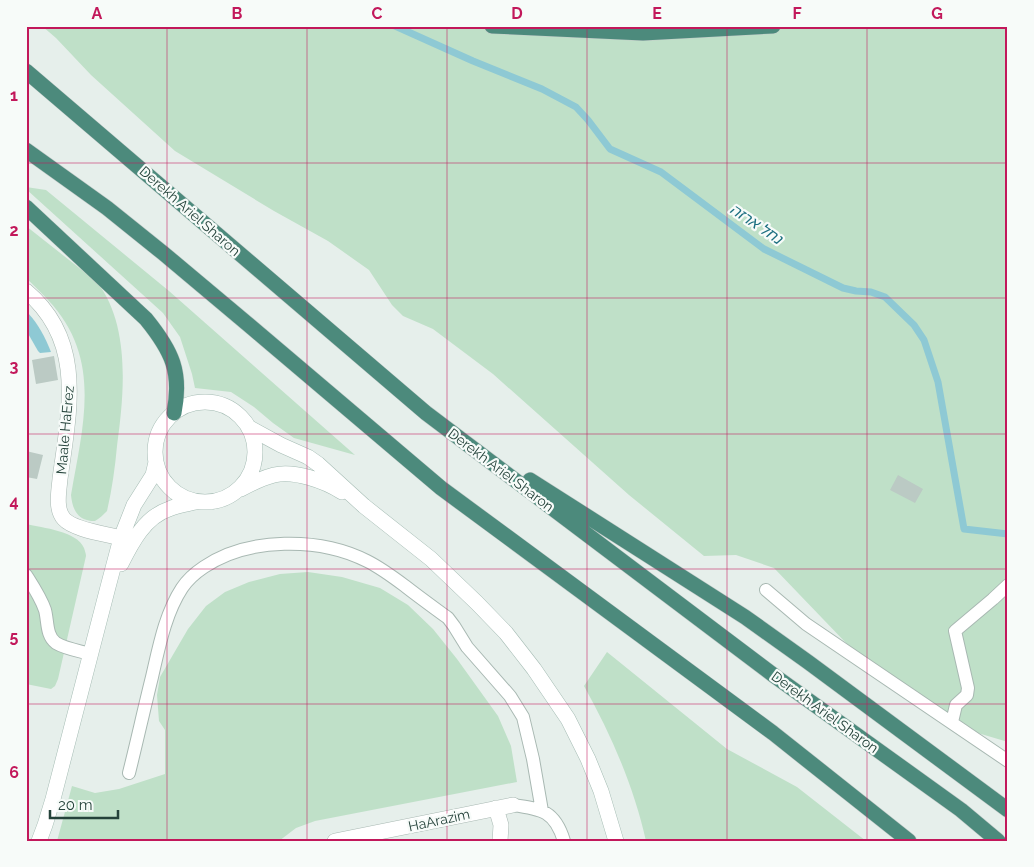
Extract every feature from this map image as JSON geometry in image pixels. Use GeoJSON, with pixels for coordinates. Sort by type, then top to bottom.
{"type":"FeatureCollection","features":[{"type":"Feature","properties":{"kind":"highway"},"geometry":{"type":"LineString","coordinates":[[492,26],[644,33],[773,26]]}},
{"type":"Feature","properties":{"kind":"highway","name":"Derekh Ariel Sharon"},"geometry":{"type":"LineString","coordinates":[[26,71],[423,410],[776,677],[961,810],[998,841]]}},
{"type":"Feature","properties":{"kind":"highway"},"geometry":{"type":"LineString","coordinates":[[26,150],[107,208],[163,253],[441,488],[773,733],[910,841]]}},
{"type":"Feature","properties":{"kind":"highway"},"geometry":{"type":"LineString","coordinates":[[26,207],[146,319],[161,337],[170,352],[175,370],[177,398],[174,413]]}},
{"type":"Feature","properties":{"kind":"highway"},"geometry":{"type":"LineString","coordinates":[[423,410],[745,617],[1008,810]]}},
{"type":"Feature","properties":{"kind":"main road","name":"Maale HaErez"},"geometry":{"type":"LineString","coordinates":[[26,291],[42,306],[57,329],[69,370],[70,403],[58,496],[60,512],[64,518],[78,528],[122,538]]}},
{"type":"Feature","properties":{"kind":"main road"},"geometry":{"type":"LineString","coordinates":[[39,841],[53,799],[122,538],[134,505],[153,475],[159,434],[164,423],[174,413],[197,403],[215,403],[228,408],[240,416],[254,440],[255,453],[253,467],[247,480],[237,491]]}},
{"type":"Feature","properties":{"kind":"main road"},"geometry":{"type":"LineString","coordinates":[[248,427],[280,445],[308,457],[318,464],[364,506],[431,560],[506,633],[534,669],[568,719],[588,759],[601,791],[616,841]]}},
{"type":"Feature","properties":{"kind":"main road"},"geometry":{"type":"LineString","coordinates":[[156,462],[165,482],[184,498],[196,502]]}},
{"type":"Feature","properties":{"kind":"main road"},"geometry":{"type":"LineString","coordinates":[[108,587],[140,530],[152,519],[168,509],[196,502],[211,502],[225,498],[256,480],[276,474],[292,474],[307,477],[336,488],[364,506]]}},
{"type":"Feature","properties":{"kind":"main road","name":"HaArazim"},"geometry":{"type":"LineString","coordinates":[[335,841],[373,837],[513,805]]}},
{"type":"Feature","properties":{"kind":"main road"},"geometry":{"type":"LineString","coordinates":[[496,808],[501,825],[500,841]]}},
{"type":"Feature","properties":{"kind":"lane"},"geometry":{"type":"LineString","coordinates":[[129,773],[160,643],[169,613],[186,581],[195,572],[215,559],[237,551],[256,546],[278,544],[309,545],[333,549],[368,561],[384,570],[448,618],[466,648],[510,696],[523,717],[542,811]]}},
{"type":"Feature","properties":{"kind":"lane"},"geometry":{"type":"LineString","coordinates":[[26,575],[45,611],[50,637],[56,643],[90,654]]}},
{"type":"Feature","properties":{"kind":"lane"},"geometry":{"type":"LineString","coordinates":[[952,722],[956,705],[966,695],[968,688],[954,631],[1008,585]]}},
{"type":"Feature","properties":{"kind":"lane"},"geometry":{"type":"LineString","coordinates":[[766,590],[806,624],[1008,761]]}},
{"type":"Feature","properties":{"kind":"lane"},"geometry":{"type":"LineString","coordinates":[[513,805],[533,807],[550,816],[556,822],[564,841]]}},
{"type":"Feature","properties":{"kind":"green space"},"geometry":{"type":"Polygon","coordinates":[[[42,26],[1008,26],[1008,742],[971,731],[871,669],[774,568],[736,555],[704,556],[629,495],[493,374],[433,329],[403,316],[392,305],[369,270],[328,241],[274,211],[175,151],[91,75],[42,26]]]}},
{"type":"Feature","properties":{"kind":"green space"},"geometry":{"type":"Polygon","coordinates":[[[26,187],[46,190],[169,291],[355,455],[294,438],[231,392],[195,388],[180,337],[163,313],[26,187]]]}},
{"type":"Feature","properties":{"kind":"green space"},"geometry":{"type":"Polygon","coordinates":[[[26,226],[97,282],[108,300],[120,340],[123,383],[122,405],[113,479],[107,511],[95,521],[89,521],[77,513],[73,507],[71,495],[83,418],[85,393],[83,369],[76,345],[65,322],[48,300],[26,278],[26,226]]]}},
{"type":"Feature","properties":{"kind":"green space"},"geometry":{"type":"Polygon","coordinates":[[[26,524],[67,534],[80,542],[86,554],[58,679],[55,686],[51,689],[26,684],[26,524]]]}},
{"type":"Feature","properties":{"kind":"green space"},"geometry":{"type":"Polygon","coordinates":[[[308,572],[342,577],[380,588],[408,605],[433,629],[498,716],[511,746],[517,782],[315,821],[296,828],[279,841],[57,841],[72,786],[95,793],[119,789],[165,774],[165,730],[159,721],[157,695],[160,677],[188,629],[206,606],[225,592],[249,582],[280,574],[308,572]]]}},
{"type":"Feature","properties":{"kind":"green space"},"geometry":{"type":"Polygon","coordinates":[[[607,652],[727,749],[797,787],[866,841],[646,841],[621,761],[584,686],[607,652]]]}},
{"type":"Feature","properties":{"kind":"water"},"geometry":{"type":"Polygon","coordinates":[[[28,313],[41,331],[51,352],[40,353],[38,351],[26,330],[26,314],[28,313]]]}},
{"type":"Feature","properties":{"kind":"building"},"geometry":{"type":"Polygon","coordinates":[[[54,356],[58,380],[36,384],[32,360],[54,356]]]}},
{"type":"Feature","properties":{"kind":"building"},"geometry":{"type":"Polygon","coordinates":[[[26,451],[43,455],[37,479],[26,477],[26,451]]]}},
{"type":"Feature","properties":{"kind":"building"},"geometry":{"type":"Polygon","coordinates":[[[898,475],[923,489],[915,503],[890,490],[898,475]]]}},
{"type":"Feature","properties":{"kind":"waterway","name":"נחל ארזה"},"geometry":{"type":"LineString","coordinates":[[395,26],[542,89],[576,107],[610,149],[661,172],[764,249],[843,288],[871,292],[885,297],[914,325],[924,340],[938,382],[964,529],[1008,534]]}}]}
